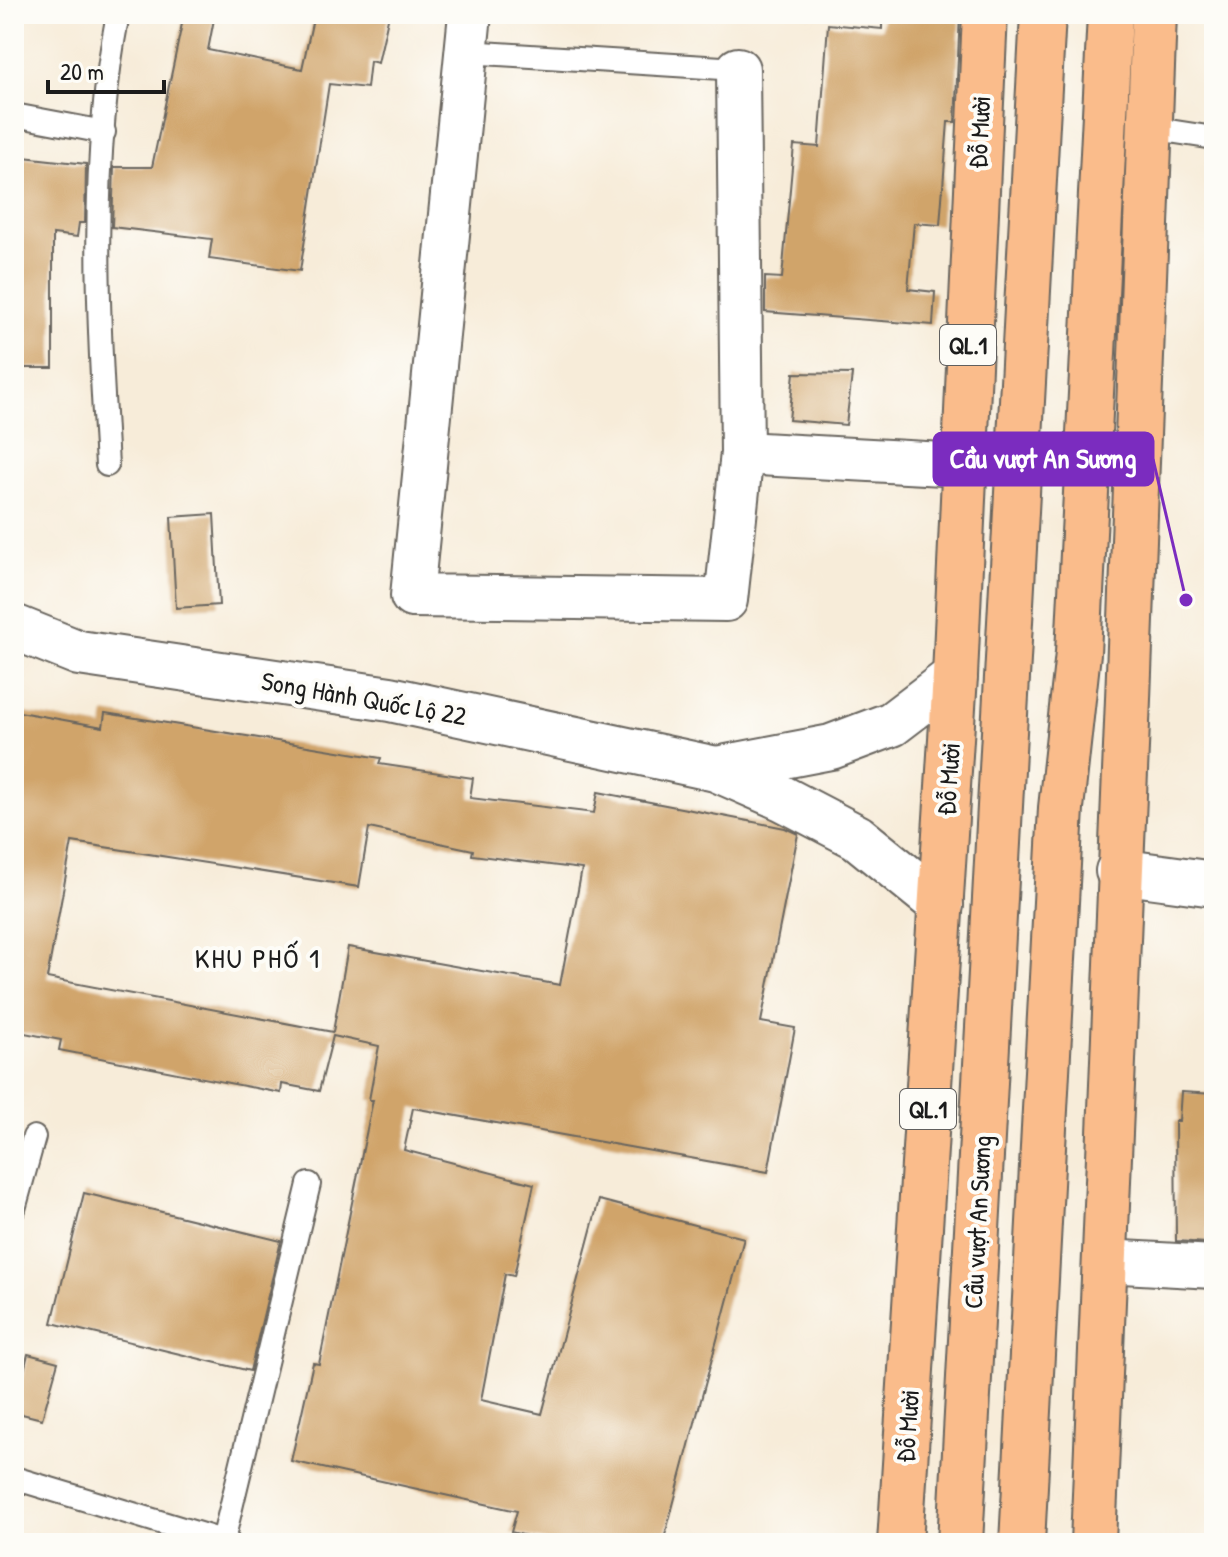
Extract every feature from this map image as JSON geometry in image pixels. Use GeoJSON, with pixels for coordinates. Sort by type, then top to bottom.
{"type":"FeatureCollection","features":[{"type":"Feature","properties":{"kind":"highway","name":"Đỗ Mười"},"geometry":{"type":"LineString","coordinates":[[900,1543],[955,676],[962,465],[985,14]]}},
{"type":"Feature","properties":{"kind":"highway","name":"Đỗ Mười"},"geometry":{"type":"LineString","coordinates":[[998,805],[1043,14]]}},
{"type":"Feature","properties":{"kind":"highway"},"geometry":{"type":"LineString","coordinates":[[1022,1543],[1061,808],[1078,653],[1110,14]]}},
{"type":"Feature","properties":{"kind":"highway"},"geometry":{"type":"LineString","coordinates":[[1093,1543],[1118,871],[1139,476],[1154,14]]}},
{"type":"Feature","properties":{"kind":"highway"},"geometry":{"type":"LineString","coordinates":[[1118,871],[1078,653],[1139,476]]}},
{"type":"Feature","properties":{"kind":"highway","name":"QL.1"},"geometry":{"type":"LineString","coordinates":[[955,676],[1011,568]]}},
{"type":"Feature","properties":{"kind":"highway"},"geometry":{"type":"LineString","coordinates":[[955,676],[998,805]]}},
{"type":"Feature","properties":{"kind":"highway","name":"Cầu vượt An Sương"},"geometry":{"type":"LineString","coordinates":[[960,1543],[998,805]]}},
{"type":"Feature","properties":{"kind":"street"},"geometry":{"type":"LineString","coordinates":[[468,33],[412,596],[726,600],[742,453],[738,69]]}},
{"type":"Feature","properties":{"kind":"street"},"geometry":{"type":"LineString","coordinates":[[742,453],[962,465]]}},
{"type":"Feature","properties":{"kind":"street","name":"Song Hành Quốc Lộ 22"},"geometry":{"type":"LineString","coordinates":[[14,627],[79,653],[390,699],[716,769]]}},
{"type":"Feature","properties":{"kind":"street"},"geometry":{"type":"LineString","coordinates":[[716,769],[831,747],[892,724],[955,676]]}},
{"type":"Feature","properties":{"kind":"street"},"geometry":{"type":"LineString","coordinates":[[716,769],[782,798],[857,837],[941,905]]}},
{"type":"Feature","properties":{"kind":"street"},"geometry":{"type":"LineString","coordinates":[[1118,871],[1214,884]]}},
{"type":"Feature","properties":{"kind":"street"},"geometry":{"type":"LineString","coordinates":[[1104,1261],[1214,1267]]}},
{"type":"Feature","properties":{"kind":"lane"},"geometry":{"type":"LineString","coordinates":[[107,465],[97,313],[106,74],[118,14]]}},
{"type":"Feature","properties":{"kind":"lane"},"geometry":{"type":"LineString","coordinates":[[468,33],[738,69]]}},
{"type":"Feature","properties":{"kind":"lane"},"geometry":{"type":"LineString","coordinates":[[14,115],[104,132]]}},
{"type":"Feature","properties":{"kind":"lane"},"geometry":{"type":"LineString","coordinates":[[1150,128],[1214,138]]}},
{"type":"Feature","properties":{"kind":"lane"},"geometry":{"type":"LineString","coordinates":[[14,1209],[34,1137]]}},
{"type":"Feature","properties":{"kind":"lane"},"geometry":{"type":"LineString","coordinates":[[14,1478],[226,1542],[309,1184]]}},
{"type":"Feature","properties":{"kind":"building"},"geometry":{"type":"Polygon","coordinates":[[[184,14],[215,14],[208,50],[302,69],[314,14],[389,14],[378,63],[370,61],[367,88],[329,84],[300,271],[209,259],[212,239],[112,227],[114,167],[152,167],[184,14]]]}},
{"type":"Feature","properties":{"kind":"building"},"geometry":{"type":"Polygon","coordinates":[[[882,14],[960,14],[955,122],[948,122],[940,225],[914,223],[908,289],[935,292],[933,325],[765,312],[765,277],[782,278],[794,145],[819,147],[828,24],[882,29],[882,14]]]}},
{"type":"Feature","properties":{"kind":"building"},"geometry":{"type":"Polygon","coordinates":[[[14,156],[86,164],[85,223],[79,223],[77,237],[53,234],[53,368],[14,368],[14,156]]]}},
{"type":"Feature","properties":{"kind":"building"},"geometry":{"type":"Polygon","coordinates":[[[794,373],[852,374],[846,425],[789,420],[794,373]]]}},
{"type":"Feature","properties":{"kind":"building"},"geometry":{"type":"Polygon","coordinates":[[[214,514],[219,605],[176,608],[171,517],[214,514]]]}},
{"type":"Feature","properties":{"kind":"building"},"geometry":{"type":"Polygon","coordinates":[[[14,711],[103,727],[105,713],[381,758],[379,764],[473,778],[470,798],[594,813],[598,792],[785,828],[798,834],[761,1022],[795,1028],[768,1172],[413,1108],[404,1150],[534,1184],[514,1276],[505,1274],[481,1400],[542,1414],[599,1200],[744,1238],[663,1543],[554,1543],[511,1532],[517,1511],[291,1461],[313,1363],[319,1364],[373,1100],[369,1100],[379,1046],[333,1036],[319,1091],[282,1084],[281,1093],[59,1050],[61,1040],[14,1031],[14,711]],[[369,828],[359,887],[72,842],[47,978],[333,1032],[348,947],[560,985],[582,869],[472,855],[473,850],[369,828]]]}},
{"type":"Feature","properties":{"kind":"building"},"geometry":{"type":"Polygon","coordinates":[[[1181,1092],[1214,1094],[1207,1243],[1176,1241],[1175,1121],[1179,1121],[1181,1092]]]}},
{"type":"Feature","properties":{"kind":"building"},"geometry":{"type":"Polygon","coordinates":[[[84,1193],[281,1241],[250,1371],[52,1323],[84,1193]]]}},
{"type":"Feature","properties":{"kind":"building"},"geometry":{"type":"Polygon","coordinates":[[[28,1354],[58,1362],[42,1419],[14,1412],[28,1354]]]}},
{"type":"Feature","properties":{"kind":"place","name":"Cầu vượt An Sương"},"geometry":{"type":"Point","coordinates":[1186,600]}},
{"type":"Feature","properties":{"kind":"district","name":"KHU PHỐ 1"},"geometry":{"type":"Point","coordinates":[258,958]}}]}
